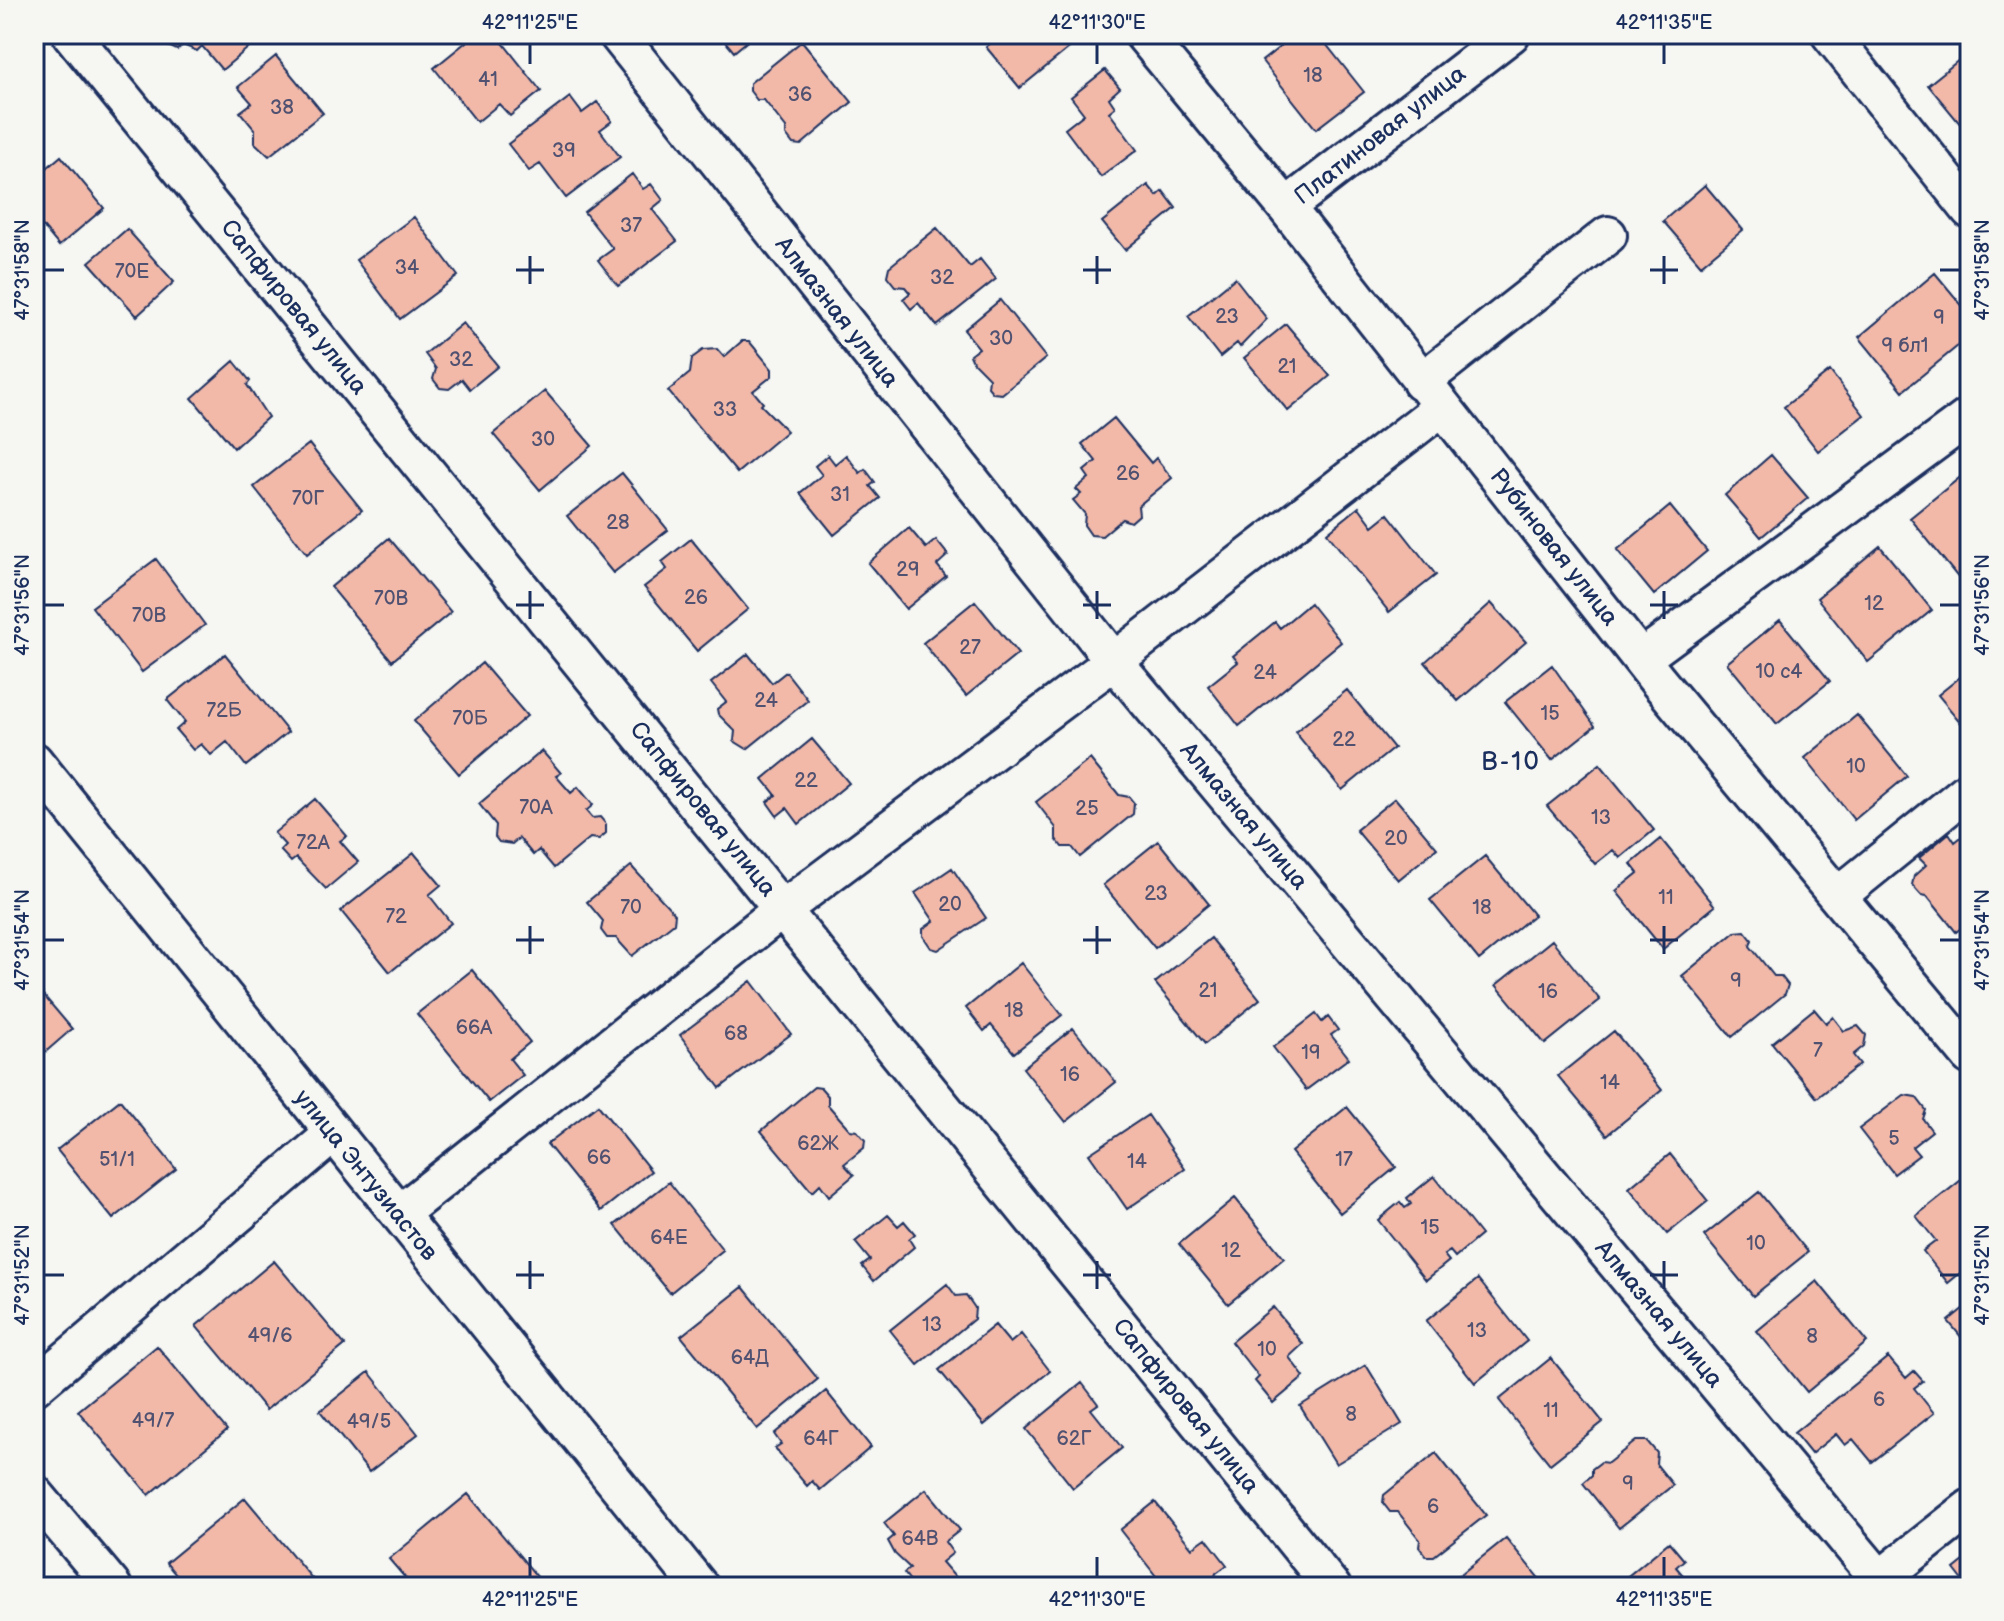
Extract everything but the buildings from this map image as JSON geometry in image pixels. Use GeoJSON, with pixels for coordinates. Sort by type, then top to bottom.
{"type":"FeatureCollection","features":[{"type":"Feature","properties":{"kind":"street","name":"Сапфировая улица"},"geometry":{"type":"LineString","coordinates":[[71,34],[784,908],[1332,1587]]}},
{"type":"Feature","properties":{"kind":"street","name":"Алмазная улица"},"geometry":{"type":"LineString","coordinates":[[617,34],[1114,661],[1878,1584]]}},
{"type":"Feature","properties":{"kind":"street","name":"Рубиновая улица"},"geometry":{"type":"LineString","coordinates":[[1143,34],[1286,207],[1431,395],[1642,658],[1970,1056]]}},
{"type":"Feature","properties":{"kind":"street","name":"Платиновая улица"},"geometry":{"type":"LineString","coordinates":[[1286,207],[1511,34]]}},
{"type":"Feature","properties":{"kind":"street"},"geometry":{"type":"LineString","coordinates":[[1830,34],[1970,210]]}},
{"type":"Feature","properties":{"kind":"street"},"geometry":{"type":"LineString","coordinates":[[399,1214],[784,908],[1114,661],[1431,395],[1608,235]]}},
{"type":"Feature","properties":{"kind":"street"},"geometry":{"type":"LineString","coordinates":[[1642,658],[1970,416]]}},
{"type":"Feature","properties":{"kind":"street","name":"улица Энтузиастов"},"geometry":{"type":"LineString","coordinates":[[34,761],[332,1135],[700,1587]]}},
{"type":"Feature","properties":{"kind":"street"},"geometry":{"type":"LineString","coordinates":[[1839,895],[1970,789]]}},
{"type":"Feature","properties":{"kind":"street"},"geometry":{"type":"LineString","coordinates":[[34,1387],[332,1135]]}},
{"type":"Feature","properties":{"kind":"street"},"geometry":{"type":"LineString","coordinates":[[34,1493],[113,1587]]}},
{"type":"Feature","properties":{"kind":"street"},"geometry":{"type":"LineString","coordinates":[[1878,1584],[1970,1508]]}},
{"type":"Feature","properties":{"kind":"district","name":"В-10"},"geometry":{"type":"Point","coordinates":[1511,762]}}]}
